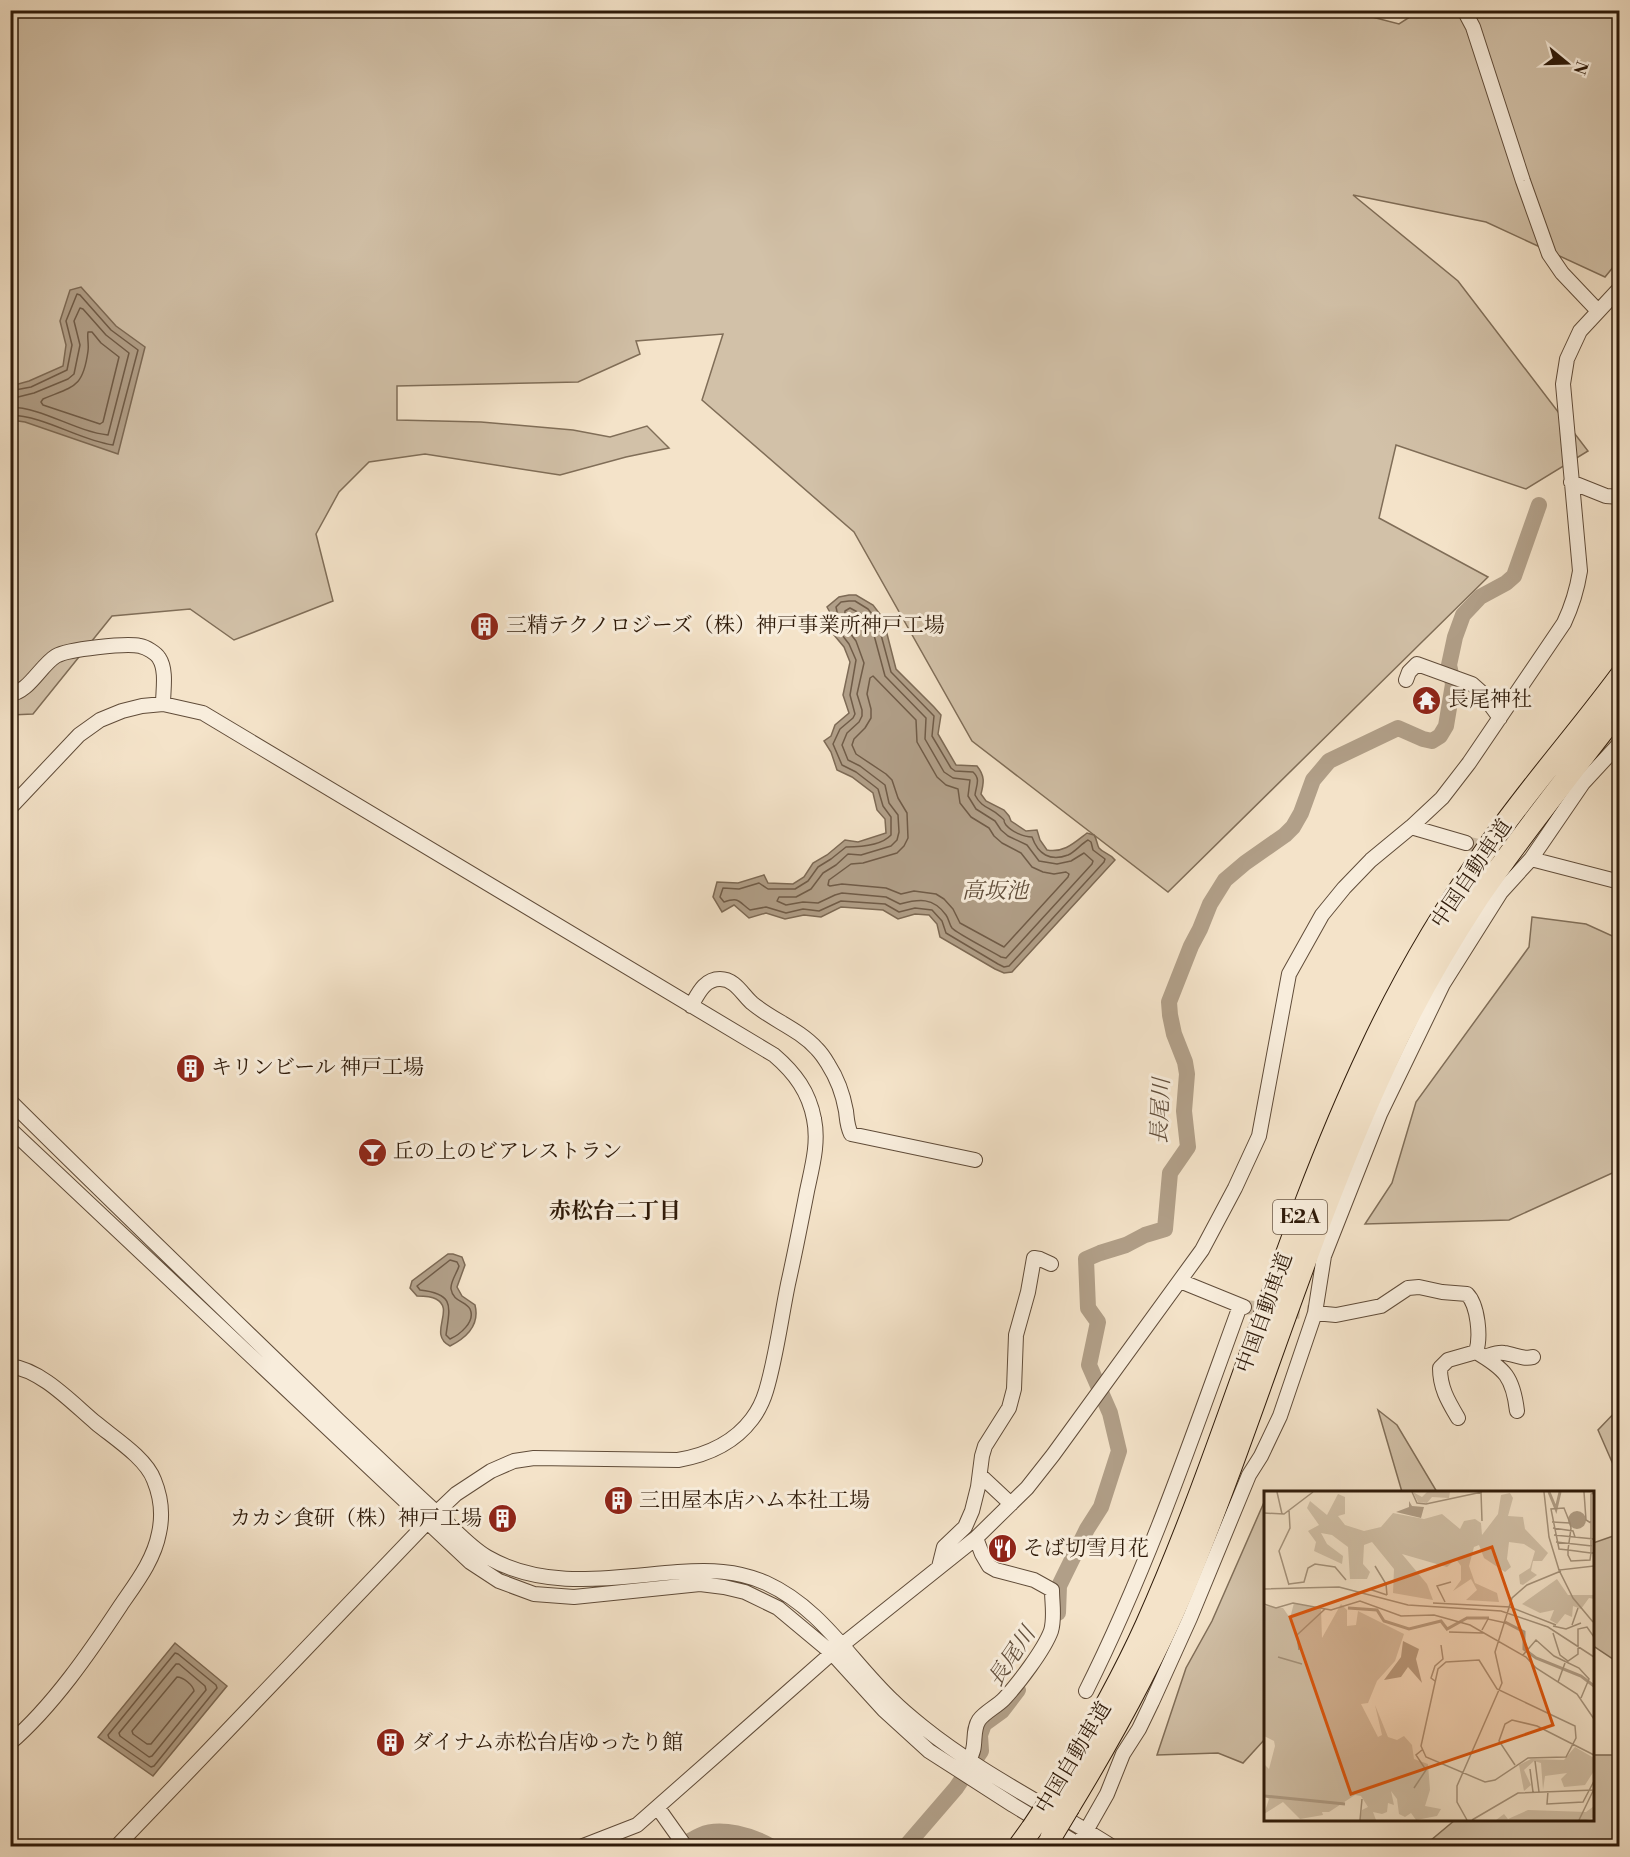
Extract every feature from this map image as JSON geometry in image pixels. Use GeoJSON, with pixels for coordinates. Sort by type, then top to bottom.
{"type":"FeatureCollection","features":[{"type":"Feature","properties":{"kind":"highway","name":"中国自動車道"},"geometry":{"type":"LineString","coordinates":[[1019,1846],[1042,1837],[1061,1803],[1145,1626],[1213,1458],[1328,1146],[1391,1006],[1438,923],[1488,847],[1620,676]]}},
{"type":"Feature","properties":{"kind":"highway","name":"中国自動車道"},"geometry":{"type":"LineString","coordinates":[[1061,1803],[1112,1737],[1181,1594],[1233,1462],[1324,1210],[1367,1105],[1410,1013],[1455,933],[1480,896],[1523,835],[1620,709]]}},
{"type":"Feature","properties":{"kind":"highway"},"geometry":{"type":"LineString","coordinates":[[1597,739],[1620,715]]}},
{"type":"Feature","properties":{"kind":"street"},"geometry":{"type":"LineString","coordinates":[[1464,10],[1473,27],[1549,254],[1598,311]]}},
{"type":"Feature","properties":{"kind":"street"},"geometry":{"type":"LineString","coordinates":[[583,1846],[637,1825],[838,1649],[976,1538],[1027,1488],[1053,1455],[1202,1250],[1259,1136],[1289,974],[1322,915],[1371,860],[1442,798],[1469,763],[1564,623],[1577,590],[1580,571],[1563,384],[1567,359],[1580,331],[1620,288]]}},
{"type":"Feature","properties":{"kind":"street"},"geometry":{"type":"LineString","coordinates":[[1571,482],[1606,496],[1620,497]]}},
{"type":"Feature","properties":{"kind":"street"},"geometry":{"type":"LineString","coordinates":[[10,694],[16,694],[25,688],[41,669],[57,656],[74,651],[140,646],[160,658],[164,675],[163,704]]}},
{"type":"Feature","properties":{"kind":"street"},"geometry":{"type":"LineString","coordinates":[[1406,680],[1409,672],[1417,664],[1465,681],[1481,692],[1500,718]]}},
{"type":"Feature","properties":{"kind":"street"},"geometry":{"type":"LineString","coordinates":[[10,808],[79,735],[100,720],[122,711],[163,704],[203,713],[774,1055],[801,1083],[809,1100],[816,1136],[814,1156],[766,1391],[752,1418],[741,1431],[729,1442],[697,1457],[678,1460],[534,1458],[514,1461],[472,1482],[431,1517],[117,1846]]}},
{"type":"Feature","properties":{"kind":"street"},"geometry":{"type":"LineString","coordinates":[[838,1649],[884,1710],[929,1750],[1078,1846],[1107,1794],[1123,1754],[1144,1720],[1190,1618],[1249,1475],[1280,1416],[1315,1313],[1324,1256],[1380,1114],[1443,984],[1501,892],[1531,859],[1583,783],[1620,743]]}},
{"type":"Feature","properties":{"kind":"street"},"geometry":{"type":"LineString","coordinates":[[1411,827],[1466,843]]}},
{"type":"Feature","properties":{"kind":"street"},"geometry":{"type":"LineString","coordinates":[[1531,859],[1620,882]]}},
{"type":"Feature","properties":{"kind":"street"},"geometry":{"type":"LineString","coordinates":[[691,1006],[707,982],[729,980],[753,1003],[798,1033],[817,1049],[839,1084],[851,1134],[975,1160]]}},
{"type":"Feature","properties":{"kind":"street"},"geometry":{"type":"LineString","coordinates":[[10,1101],[431,1517],[470,1562],[499,1581],[534,1594],[574,1597],[699,1584],[745,1592],[778,1608],[838,1649],[924,1728],[969,1759],[1111,1846]]}},
{"type":"Feature","properties":{"kind":"street"},"geometry":{"type":"LineString","coordinates":[[10,1129],[431,1517]]}},
{"type":"Feature","properties":{"kind":"street"},"geometry":{"type":"LineString","coordinates":[[939,1567],[944,1547],[965,1527],[972,1511],[985,1446],[1009,1408],[1014,1389],[1016,1335],[1028,1292],[1034,1258],[1051,1264]]}},
{"type":"Feature","properties":{"kind":"street"},"geometry":{"type":"LineString","coordinates":[[1086,1691],[1112,1640],[1173,1490],[1242,1307],[1180,1281]]}},
{"type":"Feature","properties":{"kind":"street"},"geometry":{"type":"LineString","coordinates":[[1315,1313],[1336,1315],[1381,1306],[1408,1288],[1419,1287],[1467,1294],[1476,1311],[1480,1355]]}},
{"type":"Feature","properties":{"kind":"street"},"geometry":{"type":"LineString","coordinates":[[1458,1418],[1444,1394],[1440,1379],[1440,1368],[1448,1360],[1498,1353],[1533,1357]]}},
{"type":"Feature","properties":{"kind":"street"},"geometry":{"type":"LineString","coordinates":[[1480,1355],[1496,1363],[1507,1374],[1515,1394],[1517,1411]]}},
{"type":"Feature","properties":{"kind":"street"},"geometry":{"type":"LineString","coordinates":[[10,1366],[35,1374],[139,1459],[153,1477],[162,1514],[153,1554],[102,1634],[66,1683],[10,1743]]}},
{"type":"Feature","properties":{"kind":"street"},"geometry":{"type":"LineString","coordinates":[[980,1475],[1011,1503]]}},
{"type":"Feature","properties":{"kind":"street"},"geometry":{"type":"LineString","coordinates":[[969,1759],[974,1753],[975,1729],[980,1720],[1003,1700],[1036,1658],[1050,1632],[1053,1621],[1052,1590],[1034,1580],[989,1566],[976,1538]]}},
{"type":"Feature","properties":{"kind":"street"},"geometry":{"type":"LineString","coordinates":[[658,1808],[685,1846]]}},
{"type":"Feature","properties":{"kind":"shaded area"},"geometry":{"type":"Polygon","coordinates":[[[1345,10],[1399,24],[1419,11],[1619,11],[1619,260],[1605,277],[1486,222],[1353,195],[1458,281],[1588,451],[1526,489],[1396,445],[1379,518],[1488,577],[1168,892],[972,741],[854,532],[702,400],[723,334],[636,341],[640,354],[578,382],[397,386],[397,420],[481,422],[573,430],[610,437],[647,426],[669,448],[560,475],[425,454],[369,462],[339,492],[316,534],[333,601],[234,640],[190,609],[112,616],[33,714],[11,715],[10,11],[1345,10]]]}},
{"type":"Feature","properties":{"kind":"shaded area"},"geometry":{"type":"Polygon","coordinates":[[[1532,917],[1586,924],[1619,939],[1619,1170],[1509,1220],[1365,1224],[1392,1183],[1416,1102],[1529,947],[1532,917]]]}},
{"type":"Feature","properties":{"kind":"shaded area"},"geometry":{"type":"Polygon","coordinates":[[[1619,1408],[1619,1478],[1598,1430],[1619,1408]]]}},
{"type":"Feature","properties":{"kind":"shaded area"},"geometry":{"type":"Polygon","coordinates":[[[1378,1410],[1397,1425],[1436,1491],[1402,1491],[1378,1410]]]}},
{"type":"Feature","properties":{"kind":"shaded area"},"geometry":{"type":"Polygon","coordinates":[[[1264,1502],[1264,1740],[1243,1763],[1218,1753],[1157,1755],[1186,1668],[1212,1621],[1264,1502]]]}},
{"type":"Feature","properties":{"kind":"shaded area"},"geometry":{"type":"Polygon","coordinates":[[[1620,1534],[1619,1663],[1594,1646],[1594,1543],[1620,1534]]]}},
{"type":"Feature","properties":{"kind":"shaded area"},"geometry":{"type":"Polygon","coordinates":[[[1594,1755],[1619,1755],[1619,1846],[1424,1846],[1454,1821],[1594,1821],[1594,1755]]]}},
{"type":"Feature","properties":{"kind":"water"},"geometry":{"type":"Polygon","coordinates":[[[81,287],[116,326],[145,347],[118,454],[25,422],[11,420],[11,386],[63,366],[66,345],[60,321],[70,290],[81,287]]]}},
{"type":"Feature","properties":{"kind":"water","name":"高坂池"},"geometry":{"type":"Polygon","coordinates":[[[856,595],[873,605],[883,618],[896,669],[941,715],[938,734],[956,765],[977,766],[980,770],[983,779],[981,794],[986,801],[1004,810],[1011,821],[1026,831],[1037,830],[1047,850],[1064,849],[1087,833],[1094,835],[1099,848],[1115,860],[1012,972],[1004,973],[995,969],[940,937],[937,924],[929,915],[915,914],[898,919],[883,910],[841,907],[821,917],[804,915],[785,919],[766,913],[749,918],[734,905],[722,912],[713,897],[717,882],[738,883],[764,875],[768,883],[793,884],[804,877],[813,863],[845,840],[858,842],[886,833],[885,819],[877,810],[873,793],[852,777],[837,770],[831,752],[824,741],[831,736],[835,725],[849,713],[843,695],[850,662],[844,647],[829,629],[832,616],[827,607],[839,597],[856,595]]]}},
{"type":"Feature","properties":{"kind":"water"},"geometry":{"type":"Polygon","coordinates":[[[448,1254],[462,1257],[465,1265],[457,1287],[462,1296],[475,1305],[476,1312],[474,1325],[466,1335],[450,1346],[441,1335],[443,1309],[441,1303],[432,1297],[417,1296],[410,1288],[412,1281],[448,1254]]]}},
{"type":"Feature","properties":{"kind":"water"},"geometry":{"type":"Polygon","coordinates":[[[175,1643],[227,1686],[153,1776],[98,1737],[175,1643]]]}},
{"type":"Feature","properties":{"kind":"waterway","name":"長尾川"},"geometry":{"type":"LineString","coordinates":[[1058,1613],[1059,1586],[1087,1529],[1101,1507],[1119,1451],[1110,1413],[1089,1365],[1098,1322],[1088,1308],[1086,1259],[1165,1229],[1170,1173],[1188,1147],[1184,1111],[1187,1074],[1185,1062],[1174,1034],[1169,1002],[1191,946],[1210,904],[1225,880],[1293,827],[1301,813],[1313,780],[1329,761],[1398,728],[1432,741],[1440,736],[1446,726],[1453,684],[1449,665],[1463,615],[1480,597],[1514,576],[1539,505]]}},
{"type":"Feature","properties":{"kind":"waterway","name":"長尾川"},"geometry":{"type":"LineString","coordinates":[[906,1846],[956,1788],[981,1751],[980,1735],[984,1724],[1002,1711],[1018,1690]]}},
{"type":"Feature","properties":{"kind":"waterway","name":"長尾川"},"geometry":{"type":"LineString","coordinates":[[680,1846],[709,1832],[737,1833],[770,1846]]}},
{"type":"Feature","properties":{"kind":"tunnel"},"geometry":{"type":"LineString","coordinates":[[1466,843],[1531,859]]}},
{"type":"Feature","properties":{"kind":"tunnel"},"geometry":{"type":"LineString","coordinates":[[1244,1307],[1315,1313]]}},
{"type":"Feature","properties":{"kind":"place","name":"三精テクノロジーズ（株）神戸事業所神戸工場"},"geometry":{"type":"Point","coordinates":[485,626]}},
{"type":"Feature","properties":{"kind":"place","name":"長尾神社"},"geometry":{"type":"Point","coordinates":[1427,700]}},
{"type":"Feature","properties":{"kind":"place","name":"キリンビール 神戸工場"},"geometry":{"type":"Point","coordinates":[190,1068]}},
{"type":"Feature","properties":{"kind":"place","name":"丘の上のビアレストラン"},"geometry":{"type":"Point","coordinates":[372,1152]}},
{"type":"Feature","properties":{"kind":"place","name":"三田屋本店ハム本社工場"},"geometry":{"type":"Point","coordinates":[618,1501]}},
{"type":"Feature","properties":{"kind":"place","name":"カカシ食研（株）神戸工場"},"geometry":{"type":"Point","coordinates":[503,1519]}},
{"type":"Feature","properties":{"kind":"place","name":"そば切雪月花"},"geometry":{"type":"Point","coordinates":[1002,1549]}},
{"type":"Feature","properties":{"kind":"place","name":"ダイナム赤松台店ゆったり館"},"geometry":{"type":"Point","coordinates":[391,1743]}},
{"type":"Feature","properties":{"kind":"district","name":"赤松台二丁目"},"geometry":{"type":"Point","coordinates":[615,1211]}}]}
